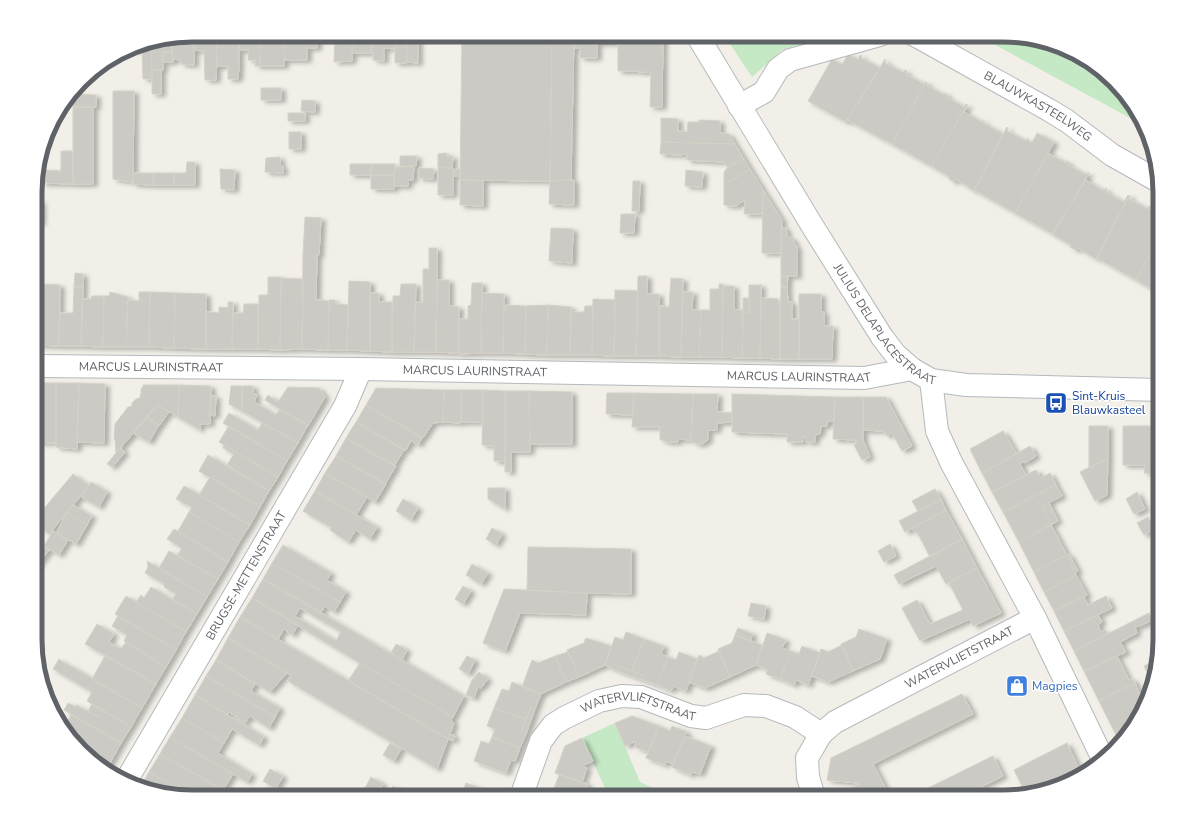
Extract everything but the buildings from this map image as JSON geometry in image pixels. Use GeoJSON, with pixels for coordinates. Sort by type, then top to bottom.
{"type":"FeatureCollection","features":[{"type":"Feature","properties":{"kind":"street","name":"JULIUS DELAPLACESTRAAT"},"geometry":{"type":"LineString","coordinates":[[701,42],[812,227],[882,337],[894,354],[912,369],[931,380],[937,431],[951,462],[1035,618],[1101,754]]}},
{"type":"Feature","properties":{"kind":"street"},"geometry":{"type":"LineString","coordinates":[[739,106],[764,92],[778,69],[790,60],[855,42]]}},
{"type":"Feature","properties":{"kind":"street","name":"BLAUWKASTEELWEG"},"geometry":{"type":"LineString","coordinates":[[927,42],[1049,110],[1067,121],[1112,155],[1153,178]]}},
{"type":"Feature","properties":{"kind":"street","name":"MARCUS LAURINSTRAAT"},"geometry":{"type":"LineString","coordinates":[[42,366],[362,369],[864,378],[912,369]]}},
{"type":"Feature","properties":{"kind":"street","name":"BRUGSE-METTENSTRAAT"},"geometry":{"type":"LineString","coordinates":[[128,776],[345,406],[362,369]]}},
{"type":"Feature","properties":{"kind":"street"},"geometry":{"type":"LineString","coordinates":[[931,380],[966,385],[1153,390]]}},
{"type":"Feature","properties":{"kind":"street","name":"WATERVLIETSTRAAT"},"geometry":{"type":"LineString","coordinates":[[812,790],[808,777],[807,758],[821,734],[835,722],[1035,618]]}},
{"type":"Feature","properties":{"kind":"street","name":"WATERVLIETSTRAAT"},"geometry":{"type":"LineString","coordinates":[[524,790],[541,741],[553,725],[599,700],[622,696],[641,697],[691,716],[706,718],[744,705],[766,706],[795,717],[821,734]]}},
{"type":"Feature","properties":{"kind":"green space"},"geometry":{"type":"Polygon","coordinates":[[[729,42],[807,42],[782,50],[752,77],[729,42]]]}},
{"type":"Feature","properties":{"kind":"green space"},"geometry":{"type":"Polygon","coordinates":[[[990,42],[1023,43],[1042,47],[1070,57],[1087,67],[1102,79],[1128,108],[1135,121],[990,42]]]}},
{"type":"Feature","properties":{"kind":"green space"},"geometry":{"type":"Polygon","coordinates":[[[615,723],[640,782],[658,790],[606,790],[582,738],[615,723]]]}},
{"type":"Feature","properties":{"kind":"place","name":"Sint-Kruis Blauwkasteel"},"geometry":{"type":"Point","coordinates":[1056,403]}},
{"type":"Feature","properties":{"kind":"place","name":"Magpies"},"geometry":{"type":"Point","coordinates":[1017,686]}}]}
